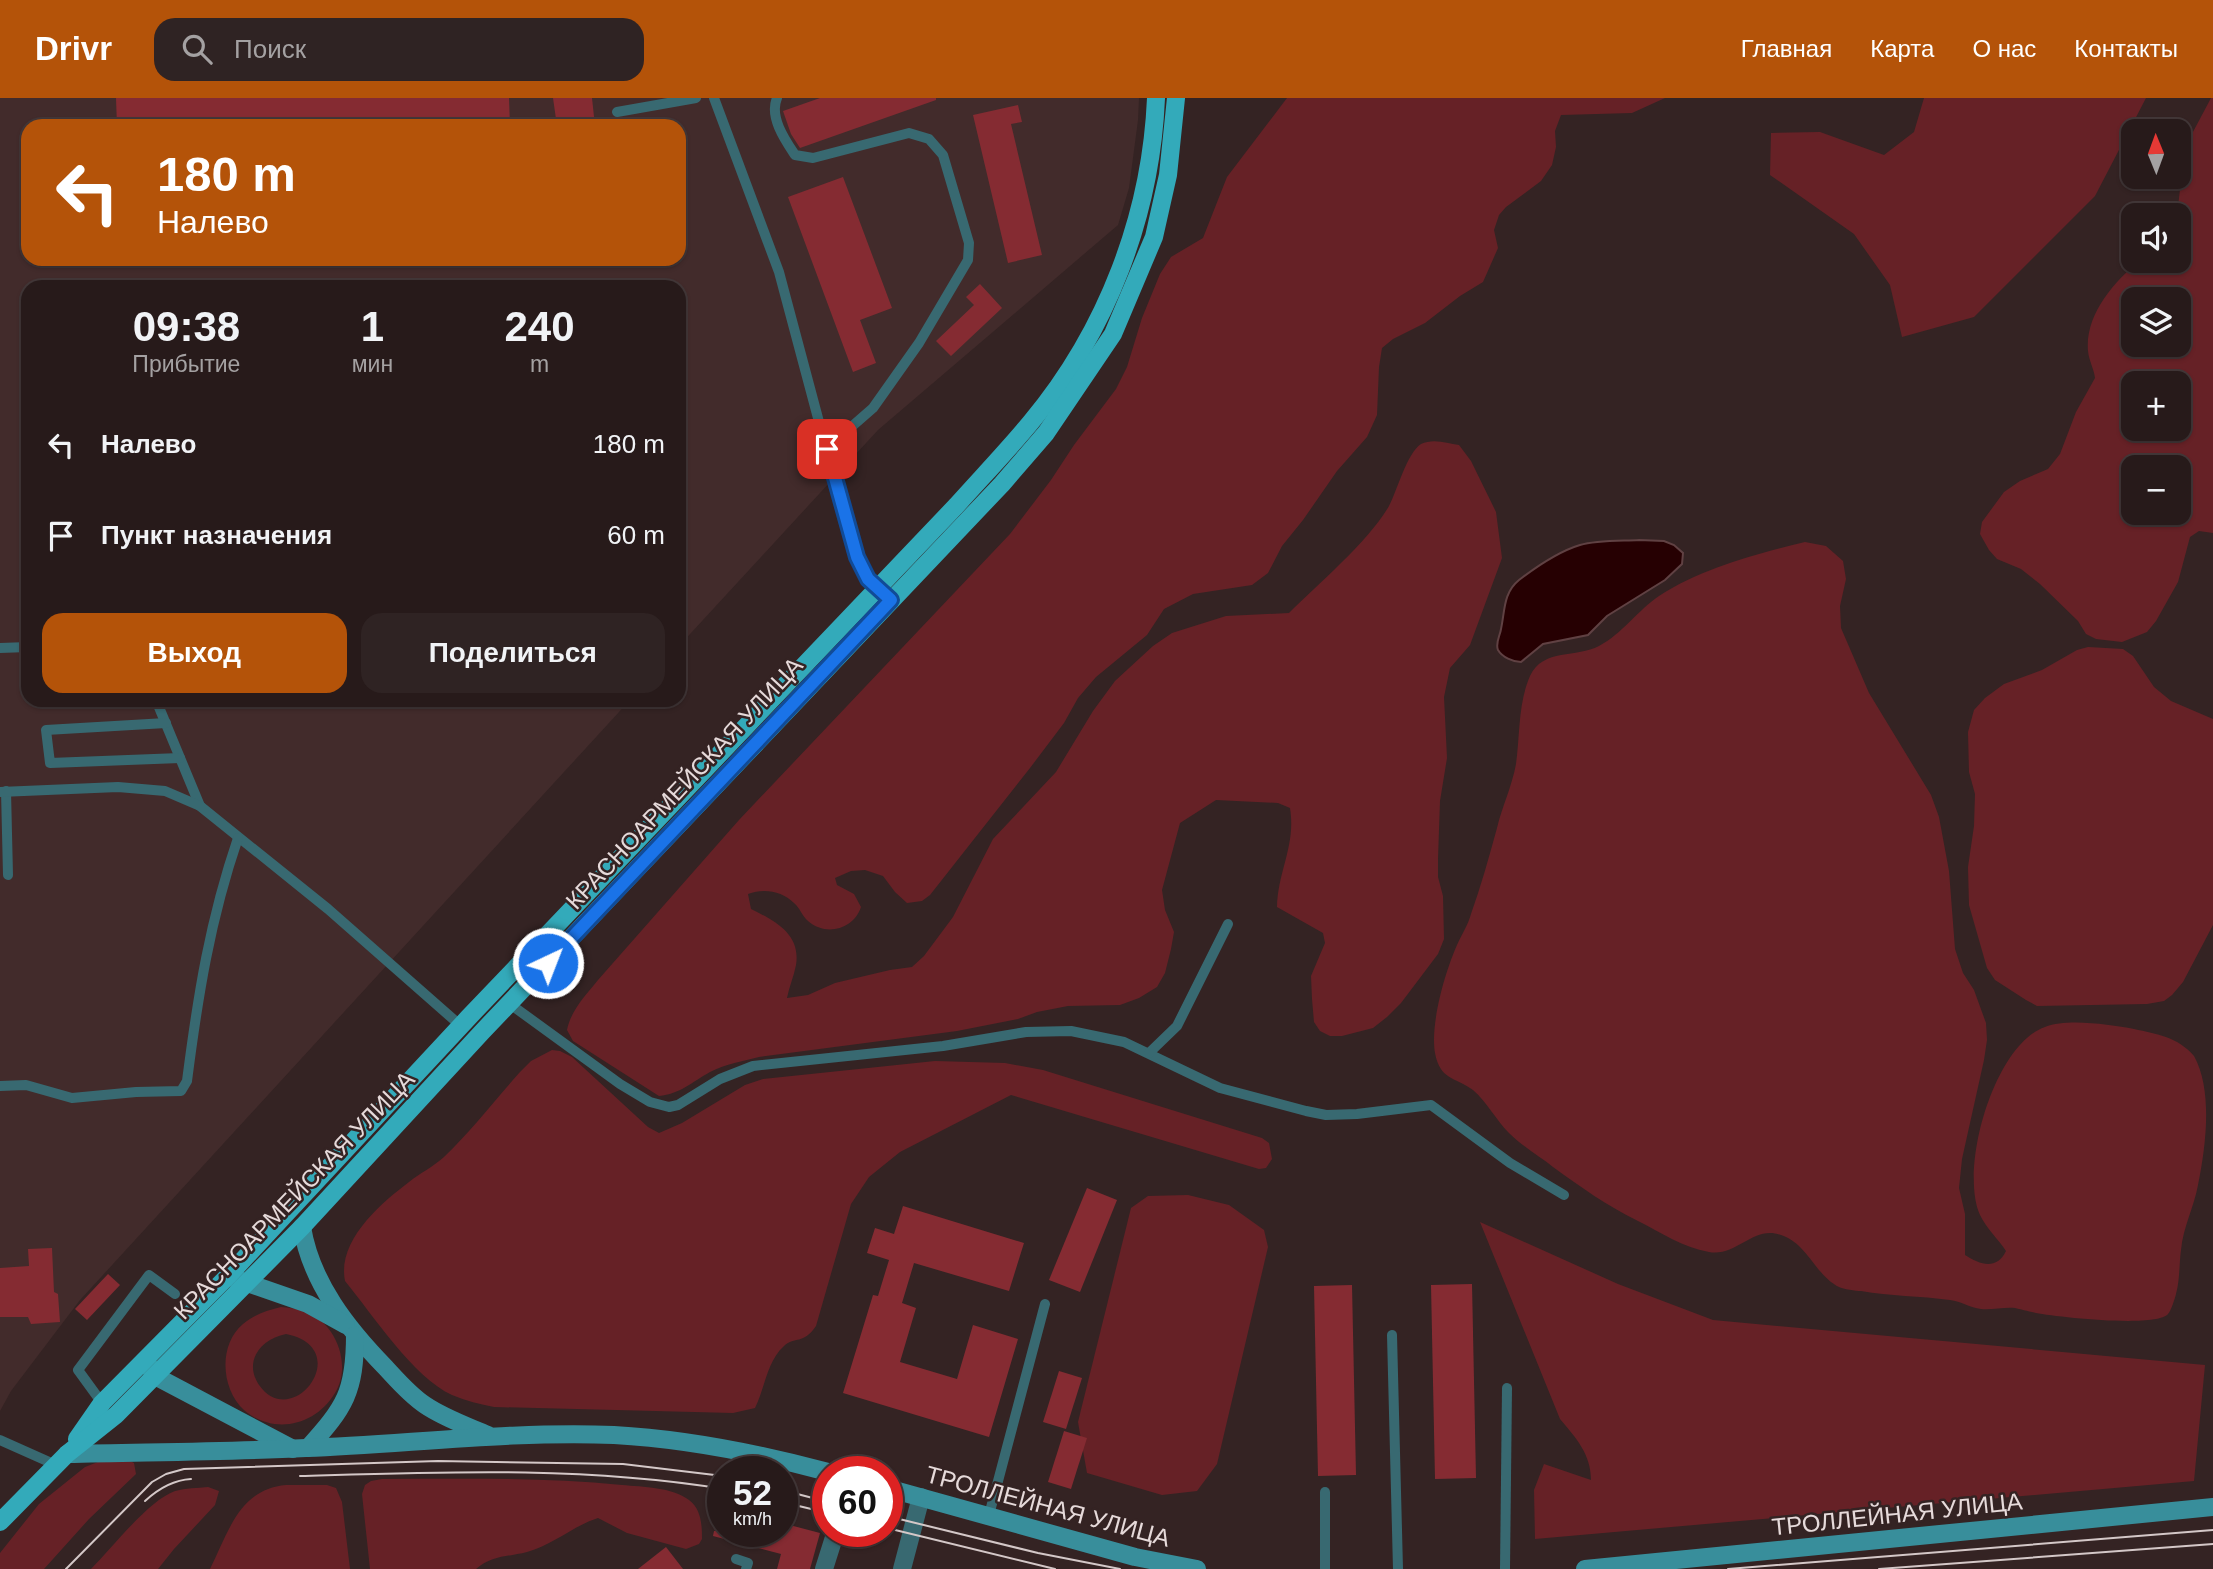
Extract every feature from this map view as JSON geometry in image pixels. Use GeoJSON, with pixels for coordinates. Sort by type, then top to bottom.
{"type":"FeatureCollection","features":[{"type":"Feature","properties":{"kind":"main road","name":"КРАСНОАРМЕЙСКАЯ УЛИЦА"},"geometry":{"type":"LineString","coordinates":[[62,1459],[116,1415],[302,1227],[510,1004],[884,594],[1033,420],[1076,359],[1124,262],[1138,221],[1148,178],[1156,98]]}},
{"type":"Feature","properties":{"kind":"main road","name":"КРАСНОАРМЕЙСКАЯ УЛИЦА"},"geometry":{"type":"LineString","coordinates":[[62,1459],[102,1403],[228,1276],[465,1022],[884,594],[1002,484],[1046,433],[1113,334],[1154,237],[1168,174],[1176,98]]}},
{"type":"Feature","properties":{"kind":"main road"},"geometry":{"type":"LineString","coordinates":[[0,1522],[62,1459]]}},
{"type":"Feature","properties":{"kind":"street"},"geometry":{"type":"LineString","coordinates":[[302,1227],[309,1259],[350,1330],[403,1387],[425,1405],[451,1420],[491,1437]]}},
{"type":"Feature","properties":{"kind":"street"},"geometry":{"type":"LineString","coordinates":[[228,1276],[308,1304],[350,1330]]}},
{"type":"Feature","properties":{"kind":"street"},"geometry":{"type":"LineString","coordinates":[[300,1449],[340,1410],[351,1388],[355,1366],[350,1330]]}},
{"type":"Feature","properties":{"kind":"street"},"geometry":{"type":"LineString","coordinates":[[145,1359],[155,1376],[300,1449]]}},
{"type":"Feature","properties":{"kind":"street"},"geometry":{"type":"LineString","coordinates":[[62,1459],[300,1449],[491,1437],[613,1435],[679,1441],[765,1455],[812,1468]]}},
{"type":"Feature","properties":{"kind":"street","name":"ТРОЛЛЕЙНАЯ УЛИЦА"},"geometry":{"type":"LineString","coordinates":[[903,1492],[1135,1557],[1197,1569]]}},
{"type":"Feature","properties":{"kind":"street"},"geometry":{"type":"LineString","coordinates":[[902,1569],[921,1497]]}},
{"type":"Feature","properties":{"kind":"street","name":"ТРОЛЛЕЙНАЯ УЛИЦА"},"geometry":{"type":"LineString","coordinates":[[1586,1569],[1669,1565],[2213,1507]]}},
{"type":"Feature","properties":{"kind":"street"},"geometry":{"type":"LineString","coordinates":[[824,1569],[831,1547]]}},
{"type":"Feature","properties":{"kind":"lane"},"geometry":{"type":"LineString","coordinates":[[617,112],[696,98]]}},
{"type":"Feature","properties":{"kind":"lane"},"geometry":{"type":"LineString","coordinates":[[714,98],[779,272],[857,557],[862,569],[884,594]]}},
{"type":"Feature","properties":{"kind":"lane"},"geometry":{"type":"LineString","coordinates":[[777,98],[777,120],[784,139],[795,155],[813,158],[909,133],[929,139],[943,155],[969,243],[968,260],[919,343],[873,408],[827,449]]}},
{"type":"Feature","properties":{"kind":"lane"},"geometry":{"type":"LineString","coordinates":[[0,648],[21,647]]}},
{"type":"Feature","properties":{"kind":"lane"},"geometry":{"type":"LineString","coordinates":[[159,707],[200,806]]}},
{"type":"Feature","properties":{"kind":"lane"},"geometry":{"type":"LineString","coordinates":[[166,723],[46,730],[50,763],[180,758]]}},
{"type":"Feature","properties":{"kind":"lane"},"geometry":{"type":"LineString","coordinates":[[8,875],[3,791],[118,787],[165,791],[200,806],[465,1022],[482,1032]]}},
{"type":"Feature","properties":{"kind":"lane"},"geometry":{"type":"LineString","coordinates":[[0,1086],[26,1086],[72,1098],[181,1091],[187,1080],[199,987],[219,896],[238,838]]}},
{"type":"Feature","properties":{"kind":"lane"},"geometry":{"type":"LineString","coordinates":[[1149,1053],[1177,1026],[1228,924]]}},
{"type":"Feature","properties":{"kind":"lane"},"geometry":{"type":"LineString","coordinates":[[510,1004],[620,1084],[650,1102],[669,1107],[678,1105],[735,1072],[753,1066],[943,1046],[1026,1032],[1071,1031],[1094,1034],[1124,1042],[1220,1088],[1306,1111],[1326,1115],[1357,1114],[1431,1105],[1510,1163],[1564,1195]]}},
{"type":"Feature","properties":{"kind":"lane"},"geometry":{"type":"LineString","coordinates":[[102,1403],[78,1370],[149,1275],[175,1294]]}},
{"type":"Feature","properties":{"kind":"lane"},"geometry":{"type":"LineString","coordinates":[[989,1515],[1045,1304]]}},
{"type":"Feature","properties":{"kind":"lane"},"geometry":{"type":"LineString","coordinates":[[1392,1335],[1398,1569]]}},
{"type":"Feature","properties":{"kind":"lane"},"geometry":{"type":"LineString","coordinates":[[1505,1569],[1507,1388]]}},
{"type":"Feature","properties":{"kind":"lane"},"geometry":{"type":"LineString","coordinates":[[0,1440],[62,1459]]}},
{"type":"Feature","properties":{"kind":"lane"},"geometry":{"type":"LineString","coordinates":[[1325,1492],[1325,1569]]}},
{"type":"Feature","properties":{"kind":"lane"},"geometry":{"type":"LineString","coordinates":[[736,1559],[748,1563],[746,1569]]}},
{"type":"Feature","properties":{"kind":"shaded area"},"geometry":{"type":"Polygon","coordinates":[[[0,98],[1139,98],[1129,188],[1118,225],[878,430],[686,638],[686,280],[21,280],[21,707],[624,707],[80,1300],[11,1391],[0,1411],[0,98]]]}},
{"type":"Feature","properties":{"kind":"shaded area"},"geometry":{"type":"Polygon","coordinates":[[[1287,98],[1665,98],[1632,113],[1561,115],[1555,131],[1556,147],[1552,165],[1541,181],[1499,215],[1494,230],[1498,248],[1483,282],[1425,323],[1393,339],[1382,348],[1377,415],[1367,437],[1337,471],[1282,546],[1268,573],[1252,585],[1193,594],[1164,609],[1147,635],[1096,677],[1078,698],[1064,723],[930,895],[922,901],[907,903],[883,876],[865,870],[851,871],[835,878],[837,885],[854,894],[861,907],[846,925],[823,929],[808,921],[796,905],[778,893],[766,891],[748,894],[751,909],[777,924],[794,945],[796,965],[787,998],[808,995],[835,983],[912,967],[924,956],[953,917],[993,839],[1056,772],[1093,711],[1115,681],[1153,646],[1172,633],[1226,616],[1289,613],[1356,548],[1380,519],[1416,449],[1426,442],[1445,442],[1459,445],[1471,461],[1496,512],[1502,558],[1470,645],[1450,668],[1444,697],[1447,758],[1440,801],[1438,877],[1443,896],[1444,939],[1438,954],[1401,1003],[1373,1028],[1342,1036],[1330,1036],[1320,1031],[1314,1022],[1311,976],[1325,943],[1323,933],[1277,907],[1291,834],[1290,808],[1278,803],[1216,800],[1180,823],[1162,890],[1165,910],[1174,932],[1171,949],[1165,973],[1157,987],[1139,998],[1120,1005],[1068,1006],[957,1031],[759,1057],[716,1069],[680,1090],[659,1096],[573,1041],[567,1030],[569,1023],[598,980],[739,820],[1010,534],[1051,480],[1116,389],[1127,367],[1142,318],[1160,274],[1171,257],[1203,238],[1227,177],[1287,98]]]}},
{"type":"Feature","properties":{"kind":"shaded area"},"geometry":{"type":"Polygon","coordinates":[[[1924,98],[2146,98],[2135,119],[2121,119],[2121,146],[2095,196],[1974,317],[1902,337],[1890,285],[1854,234],[1770,175],[1771,133],[1820,132],[1884,155],[1914,132],[1924,98]]]}},
{"type":"Feature","properties":{"kind":"shaded area"},"geometry":{"type":"Polygon","coordinates":[[[2213,98],[2213,533],[2199,531],[2190,537],[2178,582],[2147,632],[2122,642],[2096,639],[2086,634],[2078,621],[2040,584],[2021,569],[1997,559],[1980,534],[1982,522],[2004,492],[2020,481],[2048,469],[2060,454],[2076,412],[2095,378],[2089,355],[2088,338],[2091,325],[2103,301],[2120,279],[2126,273],[2191,273],[2191,203],[2178,203],[2180,189],[2191,189],[2191,136],[2213,98]]]}},
{"type":"Feature","properties":{"kind":"shaded area"},"geometry":{"type":"Polygon","coordinates":[[[1601,541],[1664,541],[1674,545],[1683,553],[1682,564],[1665,580],[1607,616],[1588,635],[1543,644],[1521,662],[1508,659],[1500,653],[1497,645],[1506,603],[1510,591],[1519,580],[1548,560],[1580,545],[1601,541]]]}},
{"type":"Feature","properties":{"kind":"shaded area"},"geometry":{"type":"Polygon","coordinates":[[[1805,542],[1826,546],[1843,561],[1846,579],[1840,606],[1841,628],[1869,693],[1931,795],[1939,817],[1949,871],[1955,949],[1986,1023],[1984,1060],[1962,1159],[1959,1188],[1965,1214],[1965,1255],[1988,1264],[1998,1261],[2006,1251],[1980,1215],[1975,1194],[1974,1168],[1985,1110],[2010,1057],[2027,1038],[2055,1024],[2090,1023],[2159,1035],[2181,1044],[2194,1056],[2204,1085],[2206,1101],[2201,1170],[2182,1242],[2176,1294],[2168,1314],[2160,1318],[2126,1321],[2084,1319],[2015,1308],[1981,1309],[1950,1300],[1846,1289],[1831,1282],[1790,1239],[1771,1233],[1753,1237],[1719,1252],[1690,1247],[1626,1215],[1531,1151],[1509,1133],[1473,1090],[1449,1077],[1437,1062],[1434,1041],[1443,983],[1475,903],[1512,780],[1523,697],[1536,667],[1552,657],[1599,646],[1659,596],[1693,577],[1749,557],[1805,542]]]}},
{"type":"Feature","properties":{"kind":"shaded area"},"geometry":{"type":"Polygon","coordinates":[[[2088,647],[2123,649],[2133,656],[2154,687],[2171,701],[2213,719],[2213,925],[2183,982],[2164,1001],[2147,1004],[2037,1006],[1995,980],[1987,968],[1969,905],[1968,867],[1975,794],[1969,772],[1968,732],[1974,710],[2004,684],[2042,670],[2077,650],[2088,647]]]}},
{"type":"Feature","properties":{"kind":"shaded area"},"geometry":{"type":"Polygon","coordinates":[[[552,1050],[572,1057],[648,1127],[659,1133],[682,1123],[745,1085],[763,1079],[935,1061],[1005,1063],[1043,1070],[1262,1138],[1269,1143],[1272,1159],[1266,1168],[1259,1169],[1011,1095],[900,1152],[869,1177],[851,1204],[816,1326],[807,1336],[788,1343],[778,1352],[755,1408],[733,1413],[494,1407],[452,1395],[437,1386],[408,1360],[345,1281],[344,1266],[354,1238],[374,1212],[444,1157],[531,1061],[552,1050]]]}},
{"type":"Feature","properties":{"kind":"shaded area"},"geometry":{"type":"Polygon","coordinates":[[[1188,1195],[1229,1205],[1264,1230],[1268,1247],[1217,1464],[1197,1491],[1162,1495],[1087,1473],[1078,1422],[1131,1208],[1148,1196],[1188,1195]]]}},
{"type":"Feature","properties":{"kind":"shaded area"},"geometry":{"type":"Polygon","coordinates":[[[1480,1222],[1618,1284],[1713,1320],[2205,1365],[2194,1481],[1535,1539],[1534,1490],[1544,1464],[1591,1480],[1590,1471],[1582,1447],[1560,1419],[1480,1222]]]}},
{"type":"Feature","properties":{"kind":"shaded area"},"geometry":{"type":"Polygon","coordinates":[[[281,1307],[302,1310],[324,1323],[338,1344],[342,1369],[340,1382],[327,1404],[306,1419],[281,1424],[256,1418],[236,1401],[227,1379],[226,1355],[229,1343],[243,1324],[261,1313],[281,1307]],[[286,1334],[269,1341],[257,1352],[253,1368],[255,1376],[259,1385],[273,1397],[287,1399],[301,1394],[312,1383],[317,1369],[316,1355],[306,1342],[286,1334]]]}},
{"type":"Feature","properties":{"kind":"shaded area"},"geometry":{"type":"Polygon","coordinates":[[[103,1460],[128,1460],[134,1463],[136,1474],[89,1519],[44,1569],[0,1569],[0,1553],[39,1504],[85,1467],[103,1460]]]}},
{"type":"Feature","properties":{"kind":"shaded area"},"geometry":{"type":"Polygon","coordinates":[[[382,1479],[532,1480],[657,1488],[674,1492],[693,1504],[700,1517],[702,1539],[699,1544],[686,1549],[627,1533],[598,1518],[536,1549],[494,1559],[476,1569],[370,1569],[362,1494],[365,1485],[382,1479]]]}},
{"type":"Feature","properties":{"kind":"shaded area"},"geometry":{"type":"Polygon","coordinates":[[[286,1485],[327,1485],[336,1488],[342,1502],[350,1569],[210,1569],[237,1515],[246,1504],[270,1488],[286,1485]]]}},
{"type":"Feature","properties":{"kind":"shaded area"},"geometry":{"type":"Polygon","coordinates":[[[208,1487],[219,1491],[215,1505],[158,1569],[91,1569],[143,1514],[165,1496],[179,1490],[208,1487]]]}},
{"type":"Feature","properties":{"kind":"building"},"geometry":{"type":"Polygon","coordinates":[[[116,98],[509,98],[510,119],[117,119],[116,98]]]}},
{"type":"Feature","properties":{"kind":"building"},"geometry":{"type":"Polygon","coordinates":[[[553,98],[592,98],[594,119],[556,119],[553,98]]]}},
{"type":"Feature","properties":{"kind":"building"},"geometry":{"type":"Polygon","coordinates":[[[820,98],[936,100],[800,148],[791,134],[783,111],[820,98]]]}},
{"type":"Feature","properties":{"kind":"building"},"geometry":{"type":"Polygon","coordinates":[[[1018,105],[1022,122],[1011,124],[1042,255],[1008,263],[973,115],[1018,105]]]}},
{"type":"Feature","properties":{"kind":"building"},"geometry":{"type":"Polygon","coordinates":[[[843,177],[892,308],[860,320],[876,363],[853,372],[788,197],[843,177]]]}},
{"type":"Feature","properties":{"kind":"building"},"geometry":{"type":"Polygon","coordinates":[[[980,284],[1002,308],[951,356],[936,341],[974,305],[966,297],[980,284]]]}},
{"type":"Feature","properties":{"kind":"building"},"geometry":{"type":"Polygon","coordinates":[[[1087,1188],[1117,1200],[1080,1292],[1049,1280],[1087,1188]]]}},
{"type":"Feature","properties":{"kind":"building"},"geometry":{"type":"Polygon","coordinates":[[[903,1206],[1024,1243],[1009,1291],[914,1263],[902,1303],[916,1308],[900,1362],[957,1379],[973,1325],[1018,1339],[989,1437],[843,1393],[873,1295],[878,1296],[889,1260],[867,1253],[875,1228],[894,1234],[903,1206]]]}},
{"type":"Feature","properties":{"kind":"building"},"geometry":{"type":"Polygon","coordinates":[[[52,1248],[54,1292],[58,1294],[60,1322],[31,1324],[28,1317],[0,1317],[0,1268],[29,1266],[28,1249],[52,1248]]]}},
{"type":"Feature","properties":{"kind":"building"},"geometry":{"type":"Polygon","coordinates":[[[108,1274],[120,1285],[87,1320],[75,1309],[108,1274]]]}},
{"type":"Feature","properties":{"kind":"building"},"geometry":{"type":"Polygon","coordinates":[[[1472,1284],[1476,1478],[1435,1479],[1431,1285],[1472,1284]]]}},
{"type":"Feature","properties":{"kind":"building"},"geometry":{"type":"Polygon","coordinates":[[[1352,1285],[1356,1475],[1318,1476],[1314,1286],[1352,1285]]]}},
{"type":"Feature","properties":{"kind":"building"},"geometry":{"type":"Polygon","coordinates":[[[1059,1371],[1082,1378],[1066,1429],[1043,1422],[1059,1371]]]}},
{"type":"Feature","properties":{"kind":"building"},"geometry":{"type":"Polygon","coordinates":[[[1064,1431],[1087,1438],[1071,1489],[1048,1482],[1064,1431]]]}},
{"type":"Feature","properties":{"kind":"building"},"geometry":{"type":"Polygon","coordinates":[[[798,1527],[812,1531],[812,1547],[816,1547],[810,1569],[777,1569],[781,1554],[755,1547],[798,1547],[798,1527]]]}},
{"type":"Feature","properties":{"kind":"building"},"geometry":{"type":"Polygon","coordinates":[[[666,1547],[683,1569],[638,1569],[666,1547]]]}},
{"type":"Feature","properties":{"kind":"tram line"},"geometry":{"type":"LineString","coordinates":[[66,1569],[152,1482],[166,1474],[184,1469],[438,1461],[623,1464],[707,1474]]}},
{"type":"Feature","properties":{"kind":"tram line"},"geometry":{"type":"LineString","coordinates":[[300,1476],[512,1472],[618,1477],[707,1487]]}},
{"type":"Feature","properties":{"kind":"tram line"},"geometry":{"type":"LineString","coordinates":[[145,1501],[166,1486],[191,1479]]}},
{"type":"Feature","properties":{"kind":"tram line"},"geometry":{"type":"LineString","coordinates":[[798,1494],[812,1498]]}},
{"type":"Feature","properties":{"kind":"tram line"},"geometry":{"type":"LineString","coordinates":[[798,1506],[812,1509]]}},
{"type":"Feature","properties":{"kind":"tram line"},"geometry":{"type":"LineString","coordinates":[[903,1520],[1038,1553],[1120,1569]]}},
{"type":"Feature","properties":{"kind":"tram line"},"geometry":{"type":"LineString","coordinates":[[1728,1569],[2213,1530]]}},
{"type":"Feature","properties":{"kind":"tram line"},"geometry":{"type":"LineString","coordinates":[[903,1532],[1055,1569]]}},
{"type":"Feature","properties":{"kind":"tram line"},"geometry":{"type":"LineString","coordinates":[[1879,1569],[2213,1544]]}},
{"type":"Feature","properties":{"kind":"route"},"geometry":{"type":"LineString","coordinates":[[548,963],[891,600],[868,579],[862,569],[850,538],[827,449]]}}]}
